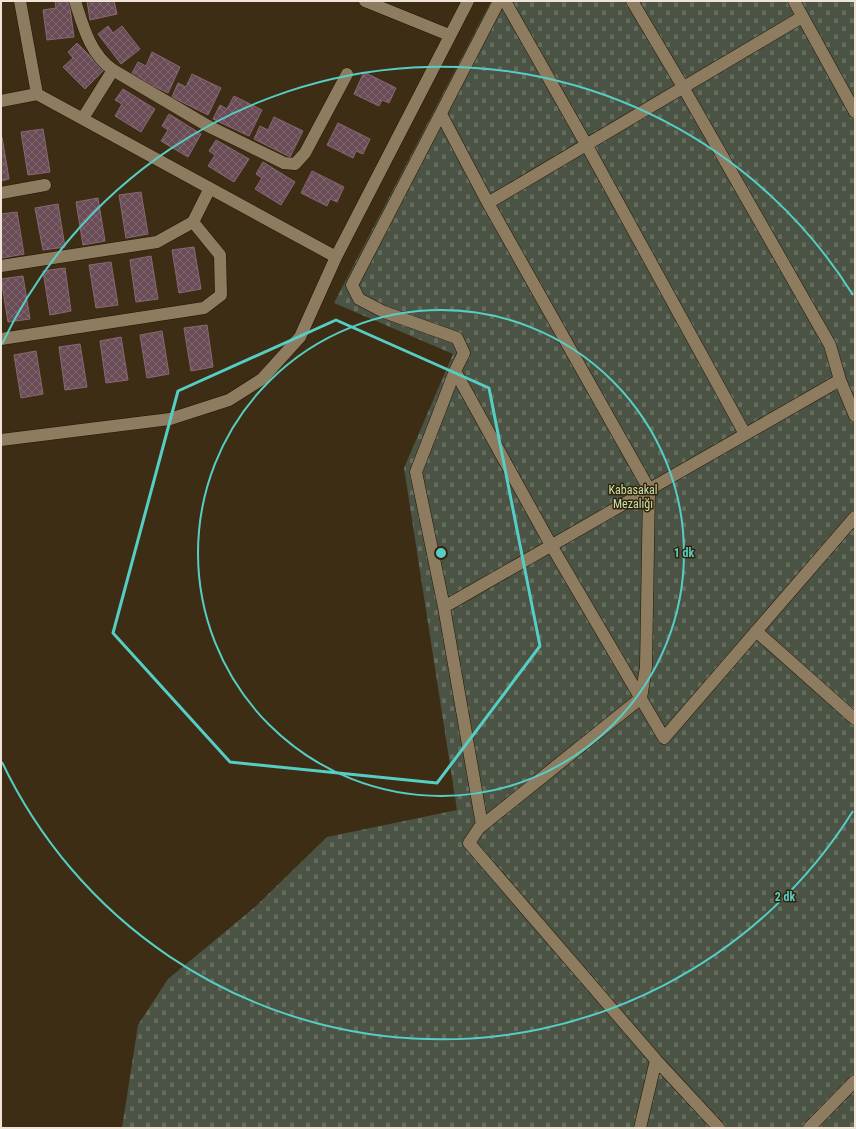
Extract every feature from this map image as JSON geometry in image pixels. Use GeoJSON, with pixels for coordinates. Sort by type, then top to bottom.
{"type":"FeatureCollection","features":[{"type":"Feature","properties":{"kind":"street"},"geometry":{"type":"LineString","coordinates":[[20,1],[37,94]]}},
{"type":"Feature","properties":{"kind":"street"},"geometry":{"type":"LineString","coordinates":[[75,1],[88,39],[103,63],[112,70],[208,126],[284,164],[295,164],[305,153],[347,74]]}},
{"type":"Feature","properties":{"kind":"street"},"geometry":{"type":"LineString","coordinates":[[365,1],[449,36]]}},
{"type":"Feature","properties":{"kind":"street"},"geometry":{"type":"LineString","coordinates":[[1,440],[170,419],[229,400],[262,379],[300,337],[336,256],[468,1]]}},
{"type":"Feature","properties":{"kind":"street"},"geometry":{"type":"LineString","coordinates":[[482,825],[444,607],[416,472],[455,371],[464,353],[457,338],[384,312],[359,299],[352,285],[499,1]]}},
{"type":"Feature","properties":{"kind":"street"},"geometry":{"type":"LineString","coordinates":[[505,1],[586,144],[745,434]]}},
{"type":"Feature","properties":{"kind":"street"},"geometry":{"type":"LineString","coordinates":[[632,1],[683,87],[830,346],[840,380],[855,416]]}},
{"type":"Feature","properties":{"kind":"street"},"geometry":{"type":"LineString","coordinates":[[794,1],[855,112]]}},
{"type":"Feature","properties":{"kind":"street"},"geometry":{"type":"LineString","coordinates":[[488,203],[802,17]]}},
{"type":"Feature","properties":{"kind":"street"},"geometry":{"type":"LineString","coordinates":[[83,118],[112,70]]}},
{"type":"Feature","properties":{"kind":"street"},"geometry":{"type":"LineString","coordinates":[[1,101],[37,94],[336,256]]}},
{"type":"Feature","properties":{"kind":"street"},"geometry":{"type":"LineString","coordinates":[[441,114],[488,203],[649,489],[646,667],[641,698],[482,825],[469,844],[656,1060],[719,1128]]}},
{"type":"Feature","properties":{"kind":"street"},"geometry":{"type":"LineString","coordinates":[[1,193],[45,185]]}},
{"type":"Feature","properties":{"kind":"street"},"geometry":{"type":"LineString","coordinates":[[1,266],[157,242],[193,222],[210,188]]}},
{"type":"Feature","properties":{"kind":"street"},"geometry":{"type":"LineString","coordinates":[[1,339],[204,308],[221,295],[220,255],[193,222]]}},
{"type":"Feature","properties":{"kind":"street"},"geometry":{"type":"LineString","coordinates":[[455,371],[551,545],[664,738],[855,517]]}},
{"type":"Feature","properties":{"kind":"street"},"geometry":{"type":"LineString","coordinates":[[444,607],[840,380]]}},
{"type":"Feature","properties":{"kind":"street"},"geometry":{"type":"LineString","coordinates":[[756,631],[855,719]]}},
{"type":"Feature","properties":{"kind":"street"},"geometry":{"type":"LineString","coordinates":[[640,1128],[656,1060]]}},
{"type":"Feature","properties":{"kind":"street"},"geometry":{"type":"LineString","coordinates":[[809,1128],[855,1081]]}},
{"type":"Feature","properties":{"kind":"highlighted area"},"geometry":{"type":"Polygon","coordinates":[[[336,320],[489,388],[540,646],[437,783],[230,762],[113,633],[178,391],[336,320]]]}},
{"type":"Feature","properties":{"kind":"green space","name":"Kabasakal Mezalığı"},"geometry":{"type":"Polygon","coordinates":[[[491,1],[855,1],[855,1128],[122,1128],[138,1025],[168,979],[255,907],[327,837],[457,810],[404,468],[453,354],[334,303],[491,1]]]}},
{"type":"Feature","properties":{"kind":"building"},"geometry":{"type":"Polygon","coordinates":[[[55,1],[69,1],[74,37],[47,40],[43,10],[56,8],[55,1]]]}},
{"type":"Feature","properties":{"kind":"building"},"geometry":{"type":"Polygon","coordinates":[[[87,1],[114,1],[117,14],[90,20],[87,1]]]}},
{"type":"Feature","properties":{"kind":"building"},"geometry":{"type":"Polygon","coordinates":[[[108,26],[113,33],[122,26],[140,49],[121,64],[98,34],[108,26]]]}},
{"type":"Feature","properties":{"kind":"building"},"geometry":{"type":"Polygon","coordinates":[[[77,43],[104,70],[85,89],[63,67],[73,58],[68,52],[77,43]]]}},
{"type":"Feature","properties":{"kind":"building"},"geometry":{"type":"Polygon","coordinates":[[[152,52],[180,67],[168,93],[131,75],[138,62],[146,66],[152,52]]]}},
{"type":"Feature","properties":{"kind":"building"},"geometry":{"type":"Polygon","coordinates":[[[364,72],[396,88],[389,103],[382,100],[379,106],[354,94],[364,72]]]}},
{"type":"Feature","properties":{"kind":"building"},"geometry":{"type":"Polygon","coordinates":[[[192,74],[221,88],[208,115],[172,97],[178,83],[186,87],[192,74]]]}},
{"type":"Feature","properties":{"kind":"building"},"geometry":{"type":"Polygon","coordinates":[[[123,89],[155,109],[141,132],[115,116],[122,104],[115,100],[123,89]]]}},
{"type":"Feature","properties":{"kind":"building"},"geometry":{"type":"Polygon","coordinates":[[[234,96],[262,110],[249,136],[213,119],[220,105],[227,109],[234,96]]]}},
{"type":"Feature","properties":{"kind":"building"},"geometry":{"type":"Polygon","coordinates":[[[169,114],[201,134],[188,157],[161,141],[168,130],[162,126],[169,114]]]}},
{"type":"Feature","properties":{"kind":"building"},"geometry":{"type":"Polygon","coordinates":[[[274,117],[303,131],[290,157],[254,139],[260,126],[268,130],[274,117]]]}},
{"type":"Feature","properties":{"kind":"building"},"geometry":{"type":"Polygon","coordinates":[[[338,123],[370,139],[363,154],[356,151],[353,158],[327,145],[338,123]]]}},
{"type":"Feature","properties":{"kind":"building"},"geometry":{"type":"Polygon","coordinates":[[[43,129],[50,172],[28,175],[21,132],[43,129]]]}},
{"type":"Feature","properties":{"kind":"building"},"geometry":{"type":"Polygon","coordinates":[[[1,137],[9,179],[1,181],[1,137]]]}},
{"type":"Feature","properties":{"kind":"building"},"geometry":{"type":"Polygon","coordinates":[[[216,140],[249,159],[234,182],[208,166],[215,155],[209,151],[216,140]]]}},
{"type":"Feature","properties":{"kind":"building"},"geometry":{"type":"Polygon","coordinates":[[[263,162],[295,182],[281,205],[255,189],[262,178],[256,174],[263,162]]]}},
{"type":"Feature","properties":{"kind":"building"},"geometry":{"type":"Polygon","coordinates":[[[312,171],[344,187],[337,202],[330,199],[327,206],[301,193],[312,171]]]}},
{"type":"Feature","properties":{"kind":"building"},"geometry":{"type":"Polygon","coordinates":[[[141,192],[148,234],[126,238],[119,195],[141,192]]]}},
{"type":"Feature","properties":{"kind":"building"},"geometry":{"type":"Polygon","coordinates":[[[98,198],[105,241],[83,245],[76,202],[98,198]]]}},
{"type":"Feature","properties":{"kind":"building"},"geometry":{"type":"Polygon","coordinates":[[[58,204],[65,247],[43,250],[35,208],[58,204]]]}},
{"type":"Feature","properties":{"kind":"building"},"geometry":{"type":"Polygon","coordinates":[[[17,212],[24,254],[2,258],[1,214],[17,212]]]}},
{"type":"Feature","properties":{"kind":"building"},"geometry":{"type":"Polygon","coordinates":[[[194,247],[201,289],[179,293],[172,250],[194,247]]]}},
{"type":"Feature","properties":{"kind":"building"},"geometry":{"type":"Polygon","coordinates":[[[151,256],[158,299],[136,302],[130,260],[151,256]]]}},
{"type":"Feature","properties":{"kind":"building"},"geometry":{"type":"Polygon","coordinates":[[[111,262],[118,305],[96,308],[89,265],[111,262]]]}},
{"type":"Feature","properties":{"kind":"building"},"geometry":{"type":"Polygon","coordinates":[[[65,268],[71,311],[50,315],[43,271],[65,268]]]}},
{"type":"Feature","properties":{"kind":"building"},"geometry":{"type":"Polygon","coordinates":[[[23,276],[30,319],[8,322],[1,279],[23,276]]]}},
{"type":"Feature","properties":{"kind":"building"},"geometry":{"type":"Polygon","coordinates":[[[207,325],[213,367],[191,371],[184,328],[207,325]]]}},
{"type":"Feature","properties":{"kind":"building"},"geometry":{"type":"Polygon","coordinates":[[[162,331],[169,374],[147,378],[140,335],[162,331]]]}},
{"type":"Feature","properties":{"kind":"building"},"geometry":{"type":"Polygon","coordinates":[[[121,337],[128,380],[106,383],[100,341],[121,337]]]}},
{"type":"Feature","properties":{"kind":"building"},"geometry":{"type":"Polygon","coordinates":[[[80,344],[87,387],[65,390],[59,347],[80,344]]]}},
{"type":"Feature","properties":{"kind":"building"},"geometry":{"type":"Polygon","coordinates":[[[36,351],[43,394],[21,398],[14,355],[36,351]]]}}]}
